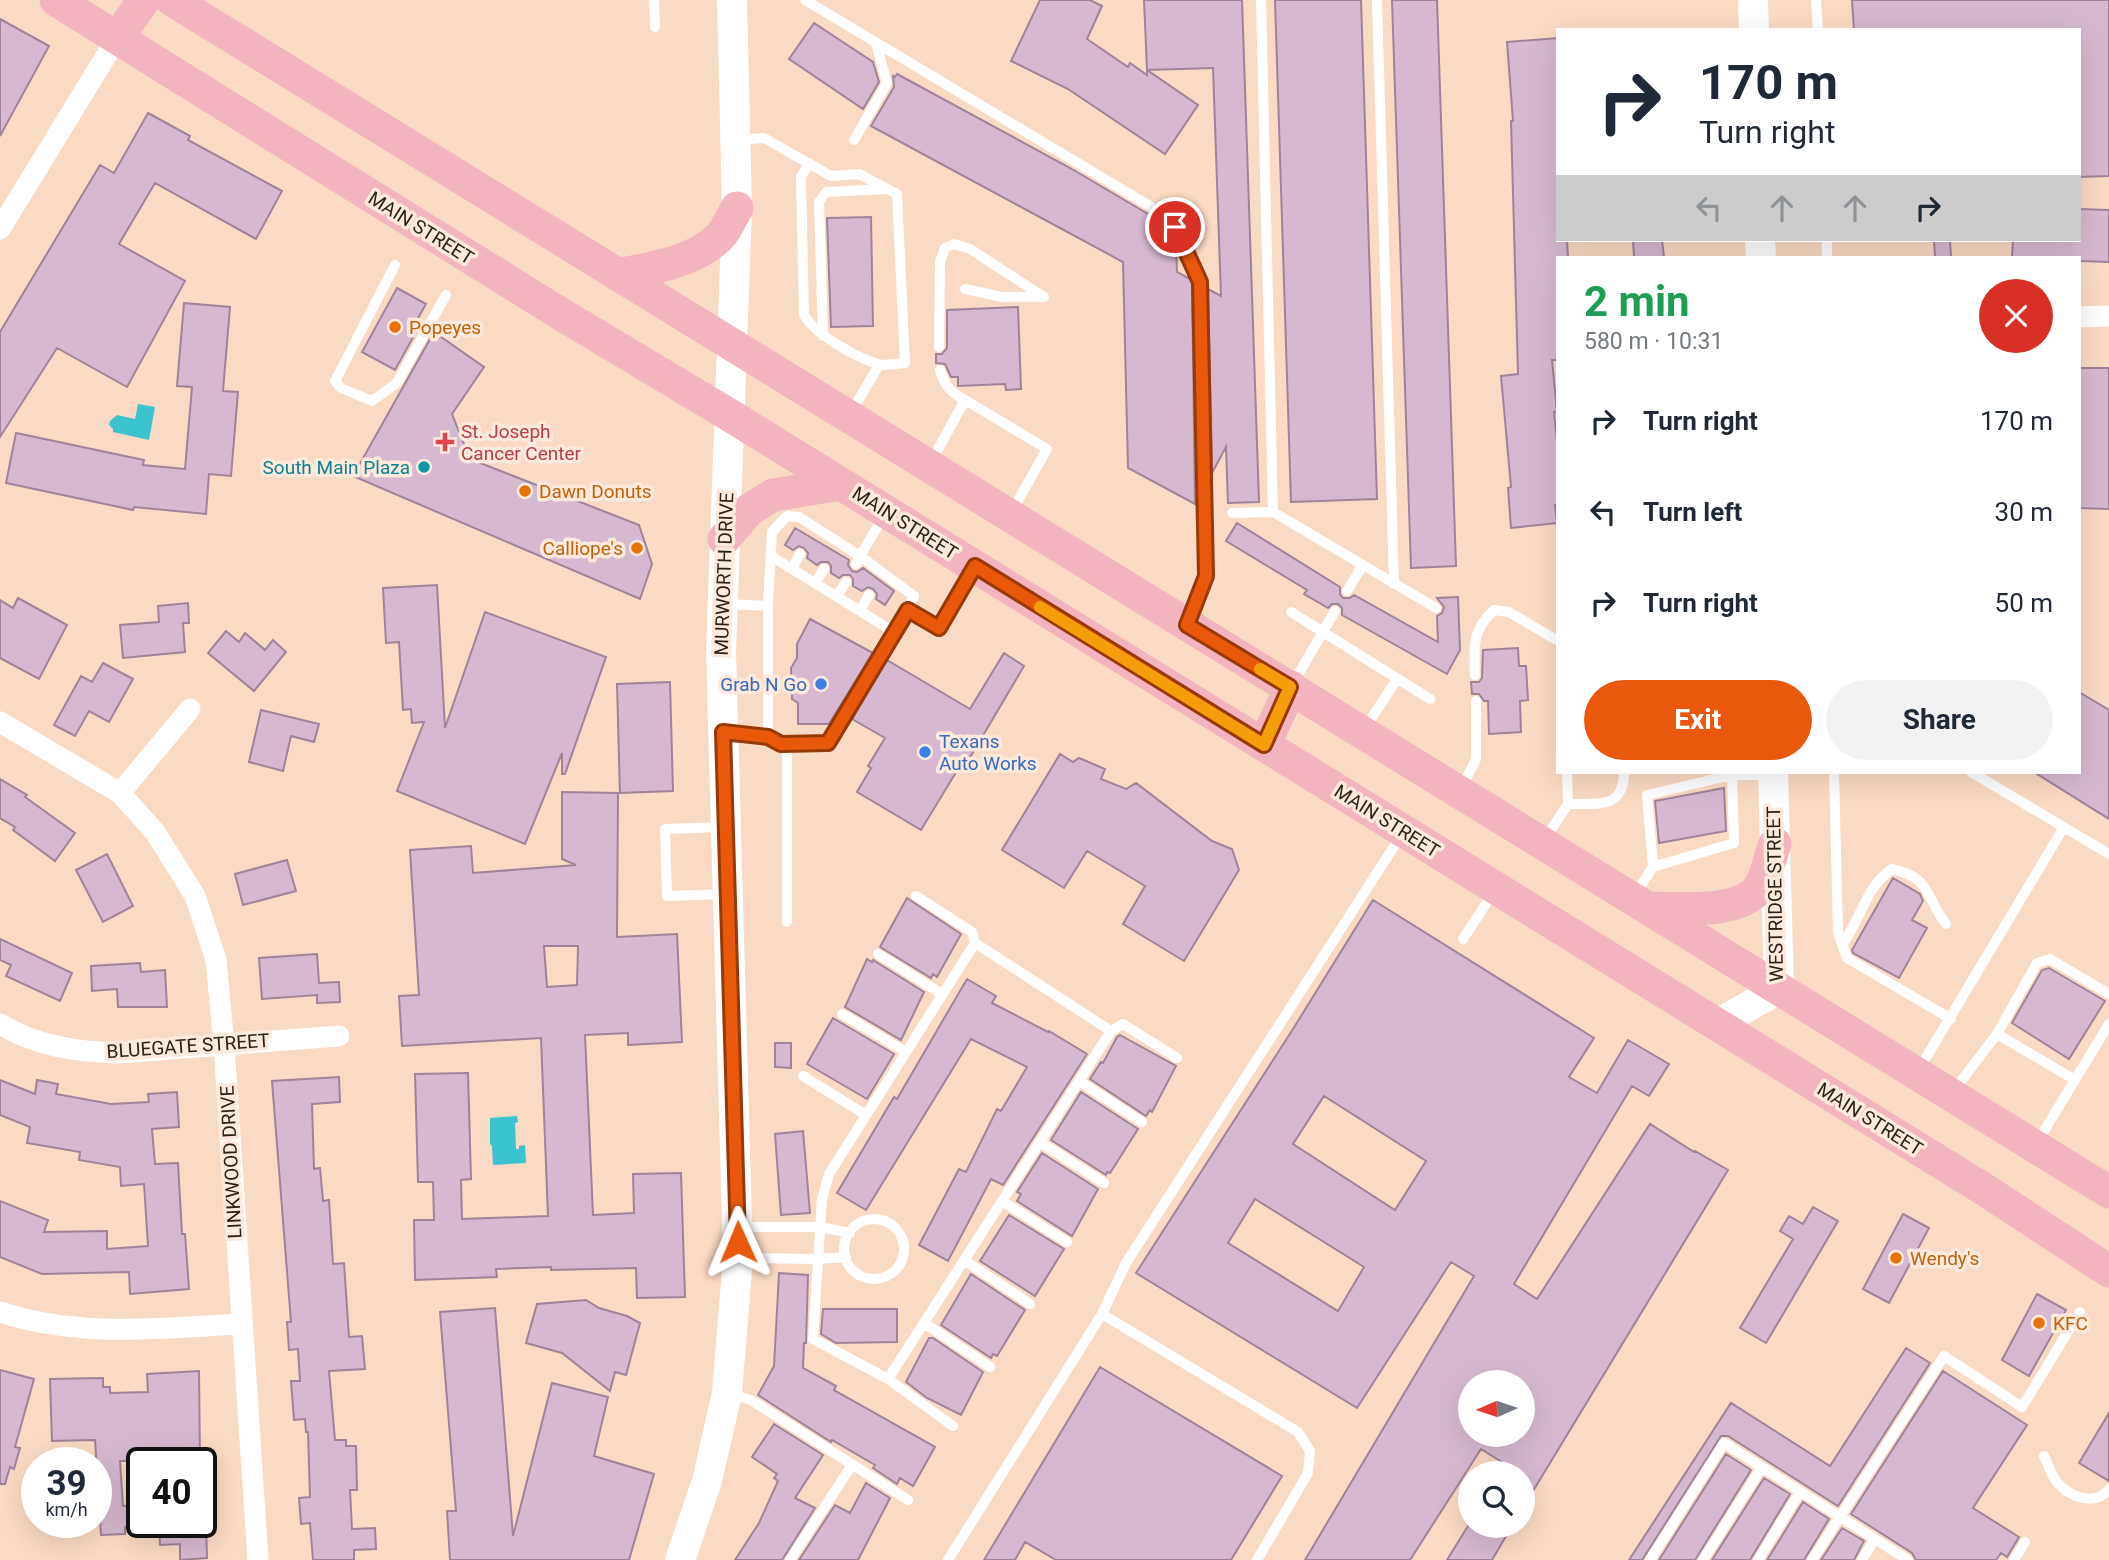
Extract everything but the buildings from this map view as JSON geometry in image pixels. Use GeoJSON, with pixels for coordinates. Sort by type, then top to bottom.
{"type":"FeatureCollection","features":[{"type":"Feature","properties":{"kind":"main road","name":"MAIN STREET"},"geometry":{"type":"LineString","coordinates":[[56,0],[556,311],[975,566],[1982,1188],[2109,1271]]}},
{"type":"Feature","properties":{"kind":"main road"},"geometry":{"type":"LineString","coordinates":[[117,38],[144,0]]}},
{"type":"Feature","properties":{"kind":"main road"},"geometry":{"type":"LineString","coordinates":[[172,0],[2109,1192]]}},
{"type":"Feature","properties":{"kind":"main road"},"geometry":{"type":"LineString","coordinates":[[618,275],[673,262],[697,252],[718,239],[737,208]]}},
{"type":"Feature","properties":{"kind":"main road"},"geometry":{"type":"LineString","coordinates":[[724,539],[749,510],[773,495],[841,484]]}},
{"type":"Feature","properties":{"kind":"main road"},"geometry":{"type":"LineString","coordinates":[[1264,745],[1290,687]]}},
{"type":"Feature","properties":{"kind":"main road"},"geometry":{"type":"LineString","coordinates":[[1640,903],[1720,908],[1741,900],[1759,888],[1775,844]]}},
{"type":"Feature","properties":{"kind":"street","name":"MURWORTH DRIVE"},"geometry":{"type":"LineString","coordinates":[[680,1560],[707,1481],[727,1393],[738,1258],[723,732],[722,604],[737,208],[732,0]]}},
{"type":"Feature","properties":{"kind":"street"},"geometry":{"type":"LineString","coordinates":[[1753,0],[1754,28]]}},
{"type":"Feature","properties":{"kind":"street"},"geometry":{"type":"LineString","coordinates":[[0,229],[117,38]]}},
{"type":"Feature","properties":{"kind":"street"},"geometry":{"type":"LineString","coordinates":[[2081,317],[2109,316]]}},
{"type":"Feature","properties":{"kind":"street"},"geometry":{"type":"LineString","coordinates":[[120,793],[190,709]]}},
{"type":"Feature","properties":{"kind":"street","name":"LINKWOOD DRIVE"},"geometry":{"type":"LineString","coordinates":[[0,722],[120,793],[155,832],[195,896],[216,960],[258,1560]]}},
{"type":"Feature","properties":{"kind":"street","name":"WESTRIDGE STREET"},"geometry":{"type":"LineString","coordinates":[[1717,1024],[1779,989],[1773,774]]}},
{"type":"Feature","properties":{"kind":"street","name":"BLUEGATE STREET"},"geometry":{"type":"LineString","coordinates":[[0,1024],[43,1044],[85,1052],[119,1054],[339,1036]]}},
{"type":"Feature","properties":{"kind":"street"},"geometry":{"type":"LineString","coordinates":[[0,1311],[28,1321],[117,1330],[241,1324]]}},
{"type":"Feature","properties":{"kind":"lane"},"geometry":{"type":"LineString","coordinates":[[654,0],[655,27]]}},
{"type":"Feature","properties":{"kind":"lane"},"geometry":{"type":"LineString","coordinates":[[805,0],[1158,211],[1175,227],[1200,282],[1206,576],[1187,625]]}},
{"type":"Feature","properties":{"kind":"lane"},"geometry":{"type":"LineString","coordinates":[[1261,0],[1273,512]]}},
{"type":"Feature","properties":{"kind":"lane"},"geometry":{"type":"LineString","coordinates":[[1377,0],[1394,584]]}},
{"type":"Feature","properties":{"kind":"lane"},"geometry":{"type":"LineString","coordinates":[[1816,0],[1818,28]]}},
{"type":"Feature","properties":{"kind":"lane"},"geometry":{"type":"LineString","coordinates":[[854,139],[887,83],[876,43]]}},
{"type":"Feature","properties":{"kind":"lane"},"geometry":{"type":"LineString","coordinates":[[736,140],[764,138],[809,163],[831,176],[859,174],[897,194],[905,363],[879,365],[823,336],[810,325],[804,315],[801,177],[809,163]]}},
{"type":"Feature","properties":{"kind":"lane"},"geometry":{"type":"LineString","coordinates":[[823,336],[819,202],[826,192],[834,190],[888,190]]}},
{"type":"Feature","properties":{"kind":"lane"},"geometry":{"type":"LineString","coordinates":[[939,347],[940,262],[944,248],[954,244],[970,250],[1044,297],[1002,297],[965,289]]}},
{"type":"Feature","properties":{"kind":"lane"},"geometry":{"type":"LineString","coordinates":[[395,265],[335,381],[341,388],[372,401],[397,383],[446,295]]}},
{"type":"Feature","properties":{"kind":"lane"},"geometry":{"type":"LineString","coordinates":[[848,416],[879,365]]}},
{"type":"Feature","properties":{"kind":"lane"},"geometry":{"type":"LineString","coordinates":[[940,370],[945,385],[951,392],[1047,449],[1010,516]]}},
{"type":"Feature","properties":{"kind":"lane"},"geometry":{"type":"LineString","coordinates":[[929,466],[965,400]]}},
{"type":"Feature","properties":{"kind":"lane"},"geometry":{"type":"LineString","coordinates":[[858,560],[886,512]]}},
{"type":"Feature","properties":{"kind":"lane"},"geometry":{"type":"LineString","coordinates":[[1232,513],[1273,512],[1436,608]]}},
{"type":"Feature","properties":{"kind":"lane"},"geometry":{"type":"LineString","coordinates":[[723,732],[768,737],[781,744],[828,743],[914,596],[813,533],[799,517],[787,516],[772,532],[768,606],[768,737]]}},
{"type":"Feature","properties":{"kind":"lane"},"geometry":{"type":"LineString","coordinates":[[792,568],[800,554]]}},
{"type":"Feature","properties":{"kind":"lane"},"geometry":{"type":"LineString","coordinates":[[771,556],[894,632]]}},
{"type":"Feature","properties":{"kind":"lane"},"geometry":{"type":"LineString","coordinates":[[1347,591],[1363,565]]}},
{"type":"Feature","properties":{"kind":"lane"},"geometry":{"type":"LineString","coordinates":[[908,610],[939,628],[975,566]]}},
{"type":"Feature","properties":{"kind":"lane"},"geometry":{"type":"LineString","coordinates":[[816,583],[824,569]]}},
{"type":"Feature","properties":{"kind":"lane"},"geometry":{"type":"LineString","coordinates":[[837,596],[846,582]]}},
{"type":"Feature","properties":{"kind":"lane"},"geometry":{"type":"LineString","coordinates":[[860,611],[869,595]]}},
{"type":"Feature","properties":{"kind":"lane"},"geometry":{"type":"LineString","coordinates":[[722,604],[768,606]]}},
{"type":"Feature","properties":{"kind":"lane"},"geometry":{"type":"LineString","coordinates":[[1475,675],[1474,645],[1478,628],[1494,610],[1509,612],[1556,640]]}},
{"type":"Feature","properties":{"kind":"lane"},"geometry":{"type":"LineString","coordinates":[[1290,687],[1335,611]]}},
{"type":"Feature","properties":{"kind":"lane"},"geometry":{"type":"LineString","coordinates":[[1291,612],[1430,699]]}},
{"type":"Feature","properties":{"kind":"lane"},"geometry":{"type":"LineString","coordinates":[[1363,732],[1397,679]]}},
{"type":"Feature","properties":{"kind":"lane"},"geometry":{"type":"LineString","coordinates":[[1459,792],[1476,759],[1476,701]]}},
{"type":"Feature","properties":{"kind":"lane"},"geometry":{"type":"LineString","coordinates":[[787,744],[787,922]]}},
{"type":"Feature","properties":{"kind":"lane"},"geometry":{"type":"LineString","coordinates":[[1542,843],[1568,804],[1567,774]]}},
{"type":"Feature","properties":{"kind":"lane"},"geometry":{"type":"LineString","coordinates":[[1568,804],[1610,802],[1618,796],[1625,774]]}},
{"type":"Feature","properties":{"kind":"lane"},"geometry":{"type":"LineString","coordinates":[[1640,903],[1653,867],[1647,795],[1732,775],[1773,774]]}},
{"type":"Feature","properties":{"kind":"lane"},"geometry":{"type":"LineString","coordinates":[[1834,774],[1838,932],[1847,958],[1951,1019]]}},
{"type":"Feature","properties":{"kind":"lane"},"geometry":{"type":"LineString","coordinates":[[1975,774],[2109,854]]}},
{"type":"Feature","properties":{"kind":"lane"},"geometry":{"type":"LineString","coordinates":[[1653,867],[1734,843],[1732,775]]}},
{"type":"Feature","properties":{"kind":"lane"},"geometry":{"type":"LineString","coordinates":[[726,827],[665,829],[665,842],[667,895],[728,894]]}},
{"type":"Feature","properties":{"kind":"lane"},"geometry":{"type":"LineString","coordinates":[[1916,1073],[1951,1019],[2064,827]]}},
{"type":"Feature","properties":{"kind":"lane"},"geometry":{"type":"LineString","coordinates":[[948,1560],[1102,1314],[1126,1263],[1404,831]]}},
{"type":"Feature","properties":{"kind":"lane"},"geometry":{"type":"LineString","coordinates":[[1842,945],[1852,932],[1880,877],[1892,869],[1907,873],[1923,884],[1946,924]]}},
{"type":"Feature","properties":{"kind":"lane"},"geometry":{"type":"LineString","coordinates":[[1463,939],[1496,888]]}},
{"type":"Feature","properties":{"kind":"lane"},"geometry":{"type":"LineString","coordinates":[[916,896],[972,932],[975,943],[1111,1031]]}},
{"type":"Feature","properties":{"kind":"lane"},"geometry":{"type":"LineString","coordinates":[[953,1426],[888,1379],[813,1339],[822,1199],[829,1174],[975,943]]}},
{"type":"Feature","properties":{"kind":"lane"},"geometry":{"type":"LineString","coordinates":[[878,954],[942,994]]}},
{"type":"Feature","properties":{"kind":"lane"},"geometry":{"type":"LineString","coordinates":[[1951,1095],[1997,1034],[2037,963],[2050,958],[2109,994]]}},
{"type":"Feature","properties":{"kind":"lane"},"geometry":{"type":"LineString","coordinates":[[842,1014],[906,1052]]}},
{"type":"Feature","properties":{"kind":"lane"},"geometry":{"type":"LineString","coordinates":[[888,1379],[1111,1031],[1123,1024],[1177,1058]]}},
{"type":"Feature","properties":{"kind":"lane"},"geometry":{"type":"LineString","coordinates":[[2035,1147],[2109,1024]]}},
{"type":"Feature","properties":{"kind":"lane"},"geometry":{"type":"LineString","coordinates":[[1997,1034],[2075,1080]]}},
{"type":"Feature","properties":{"kind":"lane"},"geometry":{"type":"LineString","coordinates":[[803,1076],[866,1115]]}},
{"type":"Feature","properties":{"kind":"lane"},"geometry":{"type":"LineString","coordinates":[[1079,1081],[1142,1122]]}},
{"type":"Feature","properties":{"kind":"lane"},"geometry":{"type":"LineString","coordinates":[[1040,1142],[1104,1183]]}},
{"type":"Feature","properties":{"kind":"lane"},"geometry":{"type":"LineString","coordinates":[[1002,1201],[1067,1242]]}},
{"type":"Feature","properties":{"kind":"lane"},"geometry":{"type":"LineString","coordinates":[[865,1220],[885,1221],[894,1226],[904,1244],[904,1254],[894,1271],[876,1279],[857,1273],[846,1257],[845,1248],[849,1233],[865,1220]]}},
{"type":"Feature","properties":{"kind":"lane"},"geometry":{"type":"LineString","coordinates":[[738,1227],[820,1227],[849,1233]]}},
{"type":"Feature","properties":{"kind":"lane"},"geometry":{"type":"LineString","coordinates":[[738,1258],[846,1257]]}},
{"type":"Feature","properties":{"kind":"lane"},"geometry":{"type":"LineString","coordinates":[[964,1260],[1030,1304]]}},
{"type":"Feature","properties":{"kind":"lane"},"geometry":{"type":"LineString","coordinates":[[1812,1560],[1944,1356],[2022,1407],[2080,1312]]}},
{"type":"Feature","properties":{"kind":"lane"},"geometry":{"type":"LineString","coordinates":[[1102,1314],[1298,1432],[1310,1451],[1308,1473],[1257,1560]]}},
{"type":"Feature","properties":{"kind":"lane"},"geometry":{"type":"LineString","coordinates":[[924,1324],[990,1367]]}},
{"type":"Feature","properties":{"kind":"lane"},"geometry":{"type":"LineString","coordinates":[[727,1393],[751,1400],[908,1500]]}},
{"type":"Feature","properties":{"kind":"lane"},"geometry":{"type":"LineString","coordinates":[[1650,1560],[1724,1443],[1908,1560]]}},
{"type":"Feature","properties":{"kind":"lane"},"geometry":{"type":"LineString","coordinates":[[2044,1456],[2056,1481],[2075,1495],[2094,1500],[2109,1489]]}},
{"type":"Feature","properties":{"kind":"lane"},"geometry":{"type":"LineString","coordinates":[[790,1560],[852,1465]]}},
{"type":"Feature","properties":{"kind":"lane"},"geometry":{"type":"LineString","coordinates":[[1703,1560],[1762,1467]]}},
{"type":"Feature","properties":{"kind":"lane"},"geometry":{"type":"LineString","coordinates":[[1758,1560],[1800,1492]]}},
{"type":"Feature","properties":{"kind":"lane"},"geometry":{"type":"LineString","coordinates":[[1862,1560],[1875,1539]]}},
{"type":"Feature","properties":{"kind":"lane"},"geometry":{"type":"LineString","coordinates":[[2014,1560],[2025,1542]]}},
{"type":"Feature","properties":{"kind":"water"},"geometry":{"type":"Polygon","coordinates":[[[138,404],[155,407],[149,440],[113,432],[109,425],[117,415],[135,419],[138,404]]]}},
{"type":"Feature","properties":{"kind":"water"},"geometry":{"type":"Polygon","coordinates":[[[517,1116],[516,1149],[525,1145],[526,1163],[493,1165],[490,1118],[517,1116]]]}},
{"type":"Feature","properties":{"kind":"slow traffic"},"geometry":{"type":"LineString","coordinates":[[1040,607],[1264,745],[1290,687],[1260,669]]}},
{"type":"Feature","properties":{"kind":"place","name":"Popeyes"},"geometry":{"type":"Point","coordinates":[395,327]}},
{"type":"Feature","properties":{"kind":"place","name":"St. Joseph Cancer Center"},"geometry":{"type":"Point","coordinates":[445,442]}},
{"type":"Feature","properties":{"kind":"place","name":"South Main Plaza"},"geometry":{"type":"Point","coordinates":[424,467]}},
{"type":"Feature","properties":{"kind":"place","name":"Dawn Donuts"},"geometry":{"type":"Point","coordinates":[525,491]}},
{"type":"Feature","properties":{"kind":"place","name":"Calliope's"},"geometry":{"type":"Point","coordinates":[637,548]}},
{"type":"Feature","properties":{"kind":"place","name":"Grab N Go"},"geometry":{"type":"Point","coordinates":[821,684]}},
{"type":"Feature","properties":{"kind":"place","name":"Texans Auto Works"},"geometry":{"type":"Point","coordinates":[925,752]}},
{"type":"Feature","properties":{"kind":"place","name":"Wendy's"},"geometry":{"type":"Point","coordinates":[1896,1258]}},
{"type":"Feature","properties":{"kind":"place","name":"KFC"},"geometry":{"type":"Point","coordinates":[2039,1323]}},
{"type":"Feature","properties":{"kind":"route"},"geometry":{"type":"LineString","coordinates":[[738,1242],[723,732],[768,737],[781,744],[828,743],[908,610],[939,628],[975,566],[1264,745],[1290,687],[1187,625],[1206,576],[1200,282],[1175,227]]}}]}
